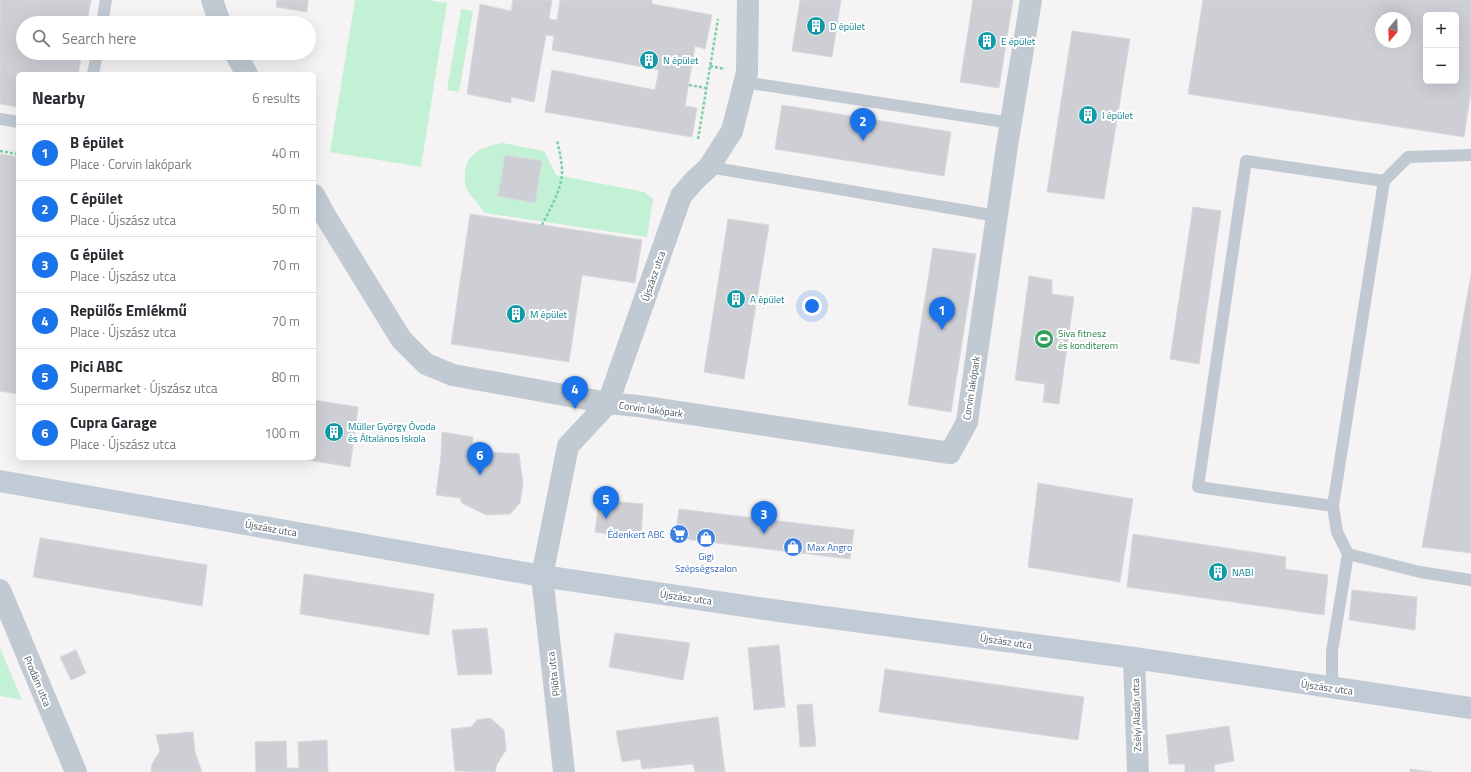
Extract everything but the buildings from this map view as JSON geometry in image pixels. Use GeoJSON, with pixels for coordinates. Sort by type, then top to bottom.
{"type":"FeatureCollection","features":[{"type":"Feature","properties":{"kind":"street"},"geometry":{"type":"LineString","coordinates":[[212,0],[218,16]]}},
{"type":"Feature","properties":{"kind":"street","name":"Újszász utca"},"geometry":{"type":"LineString","coordinates":[[542,576],[568,446],[608,403],[681,196],[709,167],[732,131],[747,72],[748,0]]}},
{"type":"Feature","properties":{"kind":"street","name":"Corvin lakópark"},"geometry":{"type":"LineString","coordinates":[[608,403],[638,406],[950,453],[967,422],[1011,123],[1031,0]]}},
{"type":"Feature","properties":{"kind":"street"},"geometry":{"type":"LineString","coordinates":[[239,60],[246,72]]}},
{"type":"Feature","properties":{"kind":"street"},"geometry":{"type":"LineString","coordinates":[[316,199],[401,339],[426,364],[453,375],[608,403]]}},
{"type":"Feature","properties":{"kind":"street","name":"Újszász utca"},"geometry":{"type":"LineString","coordinates":[[0,481],[542,576],[779,611],[1134,658],[1471,708]]}},
{"type":"Feature","properties":{"kind":"street","name":"Pilóta utca"},"geometry":{"type":"LineString","coordinates":[[542,576],[564,772]]}},
{"type":"Feature","properties":{"kind":"street","name":"Prodám utca"},"geometry":{"type":"LineString","coordinates":[[0,590],[70,770]]}},
{"type":"Feature","properties":{"kind":"street","name":"Zsélyi Aladár utca"},"geometry":{"type":"LineString","coordinates":[[1134,658],[1138,772]]}},
{"type":"Feature","properties":{"kind":"lane"},"geometry":{"type":"LineString","coordinates":[[103,16],[106,0]]}},
{"type":"Feature","properties":{"kind":"lane"},"geometry":{"type":"LineString","coordinates":[[93,72],[96,60]]}},
{"type":"Feature","properties":{"kind":"lane"},"geometry":{"type":"LineString","coordinates":[[744,82],[1011,123]]}},
{"type":"Feature","properties":{"kind":"lane"},"geometry":{"type":"LineString","coordinates":[[0,120],[16,122]]}},
{"type":"Feature","properties":{"kind":"lane"},"geometry":{"type":"LineString","coordinates":[[1332,688],[1332,651],[1348,554],[1337,532],[1333,506],[1384,181],[1408,157],[1471,155]]}},
{"type":"Feature","properties":{"kind":"lane"},"geometry":{"type":"LineString","coordinates":[[1333,506],[1198,487],[1246,161],[1384,181]]}},
{"type":"Feature","properties":{"kind":"lane"},"geometry":{"type":"LineString","coordinates":[[709,167],[997,216]]}},
{"type":"Feature","properties":{"kind":"lane"},"geometry":{"type":"LineString","coordinates":[[1348,554],[1420,572],[1471,580]]}},
{"type":"Feature","properties":{"kind":"path"},"geometry":{"type":"LineString","coordinates":[[698,140],[718,19]]}},
{"type":"Feature","properties":{"kind":"path"},"geometry":{"type":"LineString","coordinates":[[689,85],[706,88]]}},
{"type":"Feature","properties":{"kind":"path"},"geometry":{"type":"LineString","coordinates":[[542,225],[558,190],[562,172],[557,140]]}},
{"type":"Feature","properties":{"kind":"path"},"geometry":{"type":"LineString","coordinates":[[0,151],[16,154]]}},
{"type":"Feature","properties":{"kind":"green space"},"geometry":{"type":"Polygon","coordinates":[[[355,0],[427,0],[447,3],[421,167],[330,152],[355,0]]]}},
{"type":"Feature","properties":{"kind":"green space"},"geometry":{"type":"Polygon","coordinates":[[[461,9],[473,11],[459,92],[447,90],[461,9]]]}},
{"type":"Feature","properties":{"kind":"green space"},"geometry":{"type":"Polygon","coordinates":[[[503,143],[544,151],[556,175],[644,192],[653,199],[647,237],[485,213],[469,193],[465,183],[466,165],[469,159],[478,151],[503,143]]]}},
{"type":"Feature","properties":{"kind":"green space"},"geometry":{"type":"Polygon","coordinates":[[[0,648],[22,700],[0,696],[0,648]]]}},
{"type":"Feature","properties":{"kind":"place","name":"D épület"},"geometry":{"type":"Point","coordinates":[816,26]}},
{"type":"Feature","properties":{"kind":"place","name":"E épület"},"geometry":{"type":"Point","coordinates":[987,41]}},
{"type":"Feature","properties":{"kind":"place","name":"N épület"},"geometry":{"type":"Point","coordinates":[649,60]}},
{"type":"Feature","properties":{"kind":"place","name":"I épület"},"geometry":{"type":"Point","coordinates":[1088,115]}},
{"type":"Feature","properties":{"kind":"place","name":"C épület"},"geometry":{"type":"Point","coordinates":[863,141]}},
{"type":"Feature","properties":{"kind":"place","name":"A épület"},"geometry":{"type":"Point","coordinates":[736,299]}},
{"type":"Feature","properties":{"kind":"place","name":"M épület"},"geometry":{"type":"Point","coordinates":[516,314]}},
{"type":"Feature","properties":{"kind":"place","name":"B épület"},"geometry":{"type":"Point","coordinates":[942,330]}},
{"type":"Feature","properties":{"kind":"place","name":"Siva fitnesz és konditerem"},"geometry":{"type":"Point","coordinates":[1044,339]}},
{"type":"Feature","properties":{"kind":"place","name":"Repülős Emlékmű"},"geometry":{"type":"Point","coordinates":[575,409]}},
{"type":"Feature","properties":{"kind":"place","name":"Müller György Óvoda és Általános Iskola"},"geometry":{"type":"Point","coordinates":[334,432]}},
{"type":"Feature","properties":{"kind":"place","name":"Cupra Garage"},"geometry":{"type":"Point","coordinates":[480,475]}},
{"type":"Feature","properties":{"kind":"place","name":"Pici ABC"},"geometry":{"type":"Point","coordinates":[606,519]}},
{"type":"Feature","properties":{"kind":"place","name":"Édenkert ABC"},"geometry":{"type":"Point","coordinates":[679,534]}},
{"type":"Feature","properties":{"kind":"place","name":"G épület"},"geometry":{"type":"Point","coordinates":[764,534]}},
{"type":"Feature","properties":{"kind":"place","name":"Gigi Szépségszalon"},"geometry":{"type":"Point","coordinates":[706,538]}},
{"type":"Feature","properties":{"kind":"place","name":"Max Angro"},"geometry":{"type":"Point","coordinates":[793,547]}},
{"type":"Feature","properties":{"kind":"place","name":"NABI"},"geometry":{"type":"Point","coordinates":[1218,572]}}]}
